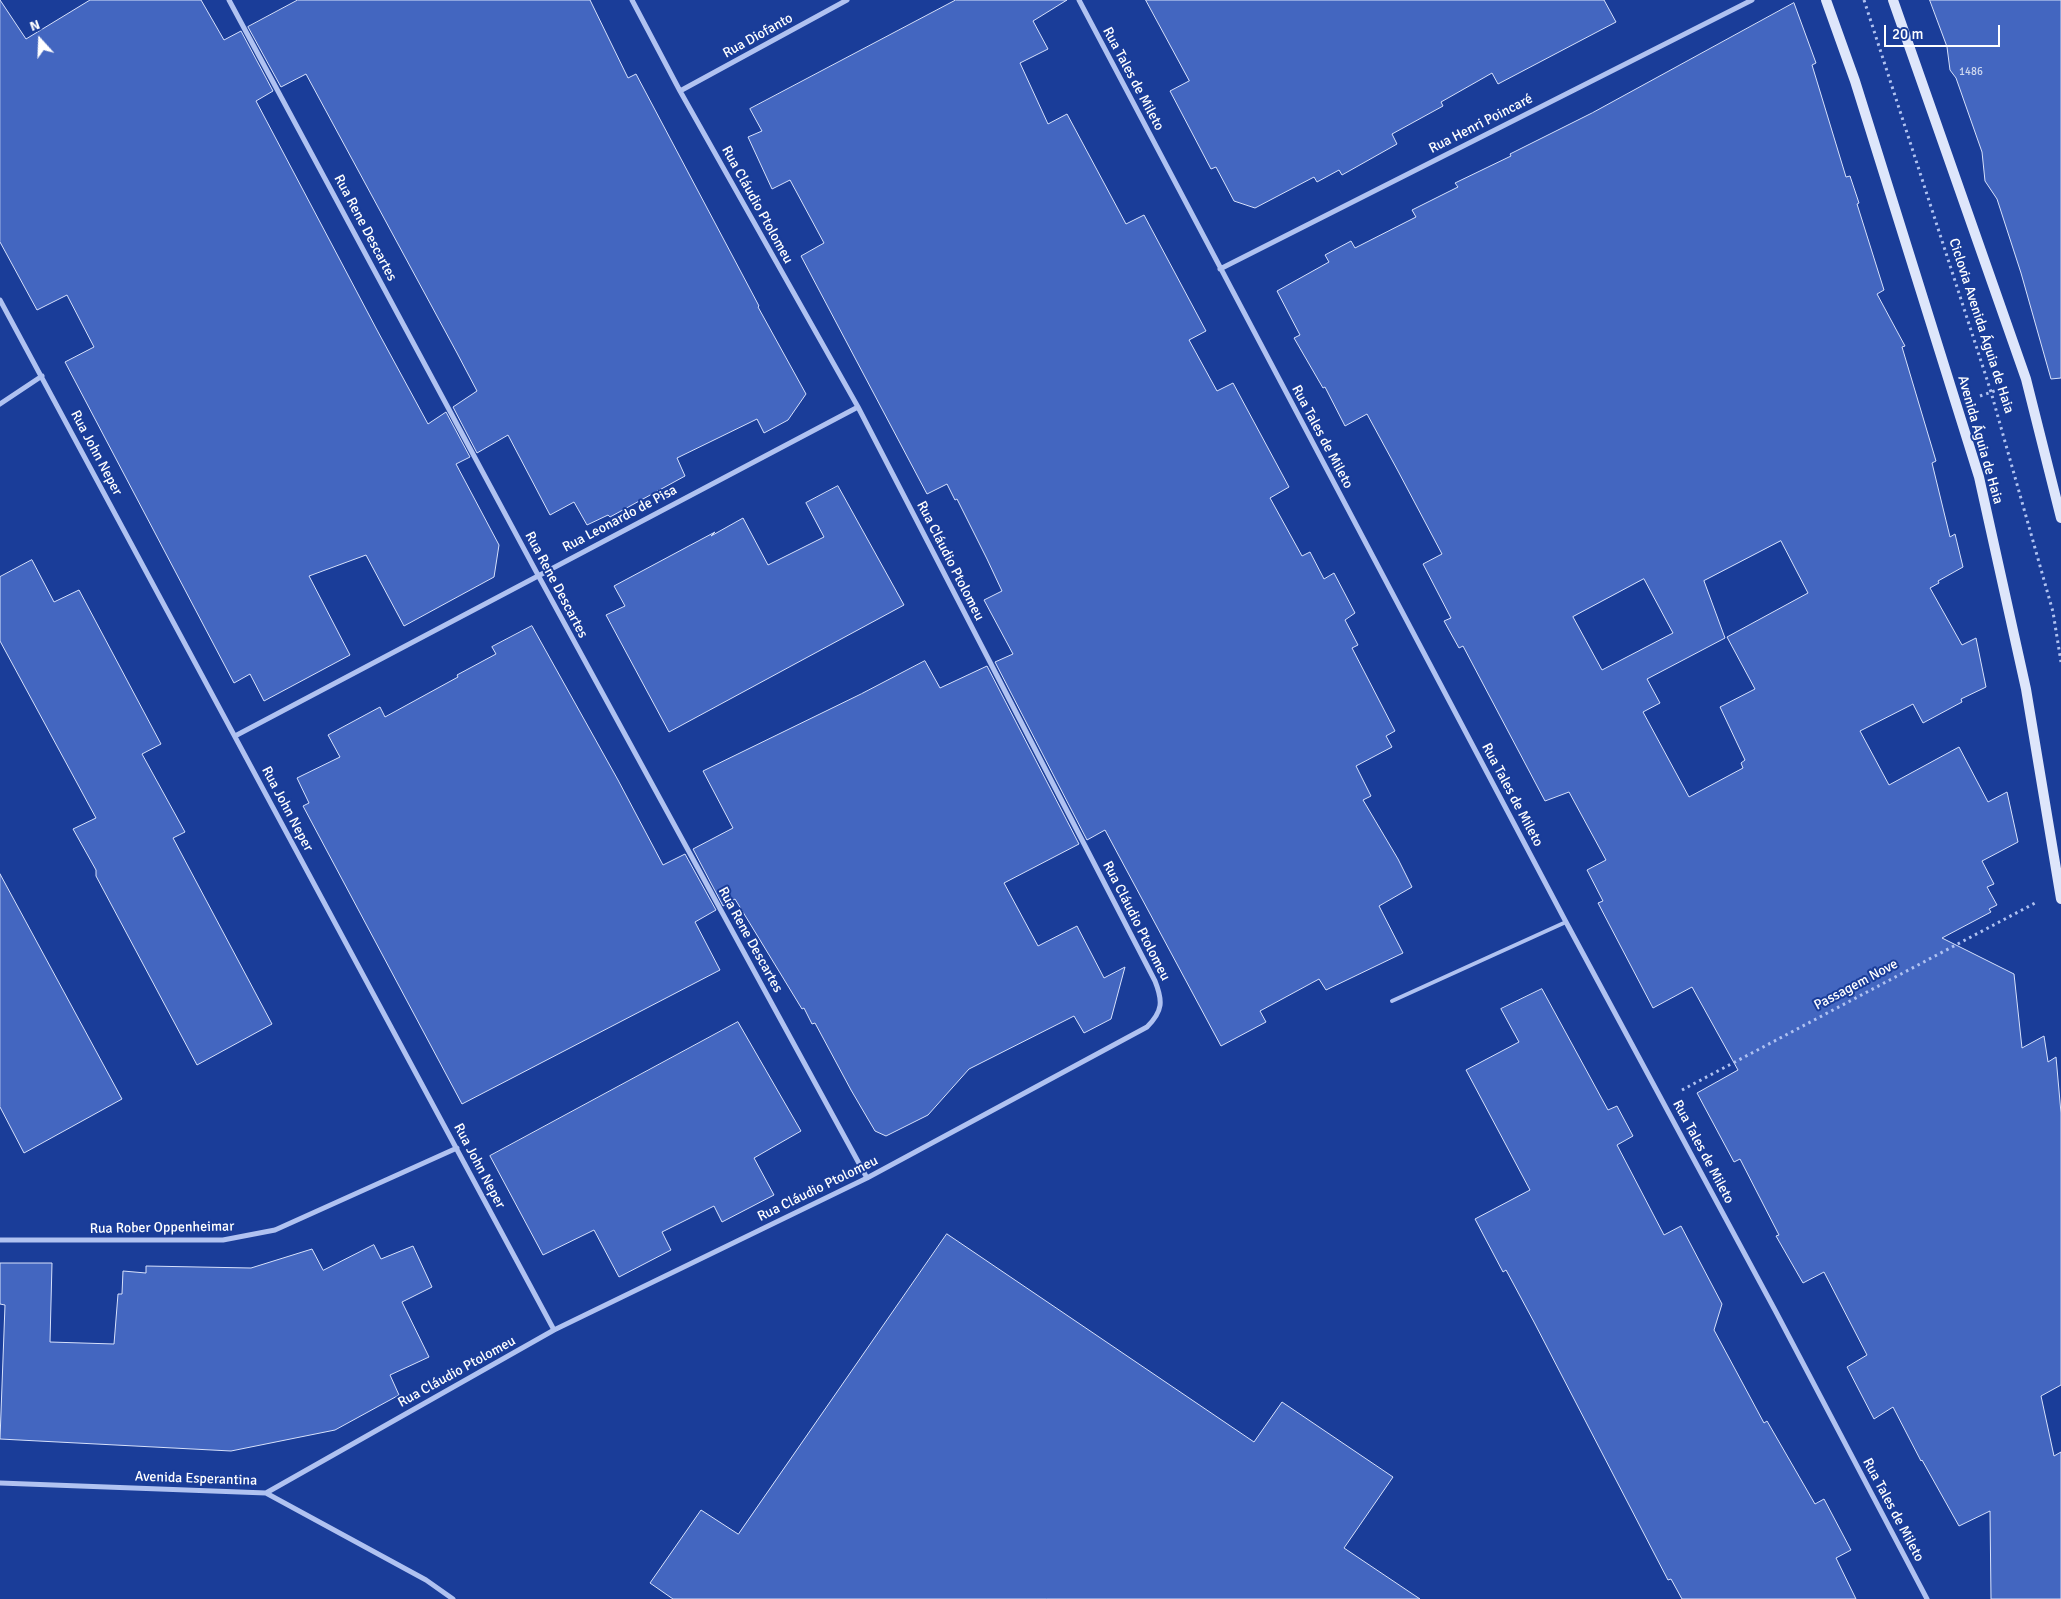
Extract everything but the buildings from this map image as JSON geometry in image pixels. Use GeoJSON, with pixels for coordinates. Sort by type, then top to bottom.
{"type":"FeatureCollection","features":[{"type":"Feature","properties":{"kind":"main road","name":"Avenida Águia de Haia"},"geometry":{"type":"LineString","coordinates":[[1826,0],[1855,81],[1979,477],[2026,689],[2060,894]]}},
{"type":"Feature","properties":{"kind":"main road"},"geometry":{"type":"LineString","coordinates":[[1893,0],[2026,379],[2061,518]]}},
{"type":"Feature","properties":{"kind":"street","name":"Rua Rene Descartes"},"geometry":{"type":"LineString","coordinates":[[229,0],[538,575],[867,1178]]}},
{"type":"Feature","properties":{"kind":"street","name":"Rua Cláudio Ptolomeu"},"geometry":{"type":"LineString","coordinates":[[266,1492],[554,1330],[867,1178],[1147,1027],[1156,1019],[1160,1008],[1160,994],[1154,981],[858,407],[680,91],[632,0]]}},
{"type":"Feature","properties":{"kind":"street","name":"Rua Diofanto"},"geometry":{"type":"LineString","coordinates":[[680,91],[848,0]]}},
{"type":"Feature","properties":{"kind":"street","name":"Rua Tales de Mileto"},"geometry":{"type":"LineString","coordinates":[[1079,0],[1566,922],[1663,1100],[1927,1599]]}},
{"type":"Feature","properties":{"kind":"street","name":"Rua Henri Poincaré"},"geometry":{"type":"LineString","coordinates":[[1220,268],[1752,0]]}},
{"type":"Feature","properties":{"kind":"street","name":"Rua John Neper"},"geometry":{"type":"LineString","coordinates":[[0,300],[554,1330]]}},
{"type":"Feature","properties":{"kind":"street"},"geometry":{"type":"LineString","coordinates":[[0,404],[42,376]]}},
{"type":"Feature","properties":{"kind":"street","name":"Rua Leonardo de Pisa"},"geometry":{"type":"LineString","coordinates":[[236,736],[858,407]]}},
{"type":"Feature","properties":{"kind":"street","name":"Rua Rober Oppenheimar"},"geometry":{"type":"LineString","coordinates":[[0,1240],[223,1240],[246,1237],[275,1230],[456,1148]]}},
{"type":"Feature","properties":{"kind":"street","name":"Avenida Esperantina"},"geometry":{"type":"LineString","coordinates":[[0,1483],[266,1492],[426,1580],[454,1599]]}},
{"type":"Feature","properties":{"kind":"lane"},"geometry":{"type":"LineString","coordinates":[[1392,1001],[1566,922]]}},
{"type":"Feature","properties":{"kind":"path","name":"Ciclovia Avenida Águia de Haia"},"geometry":{"type":"LineString","coordinates":[[1864,0],[1991,392],[2053,612],[2061,662]]}},
{"type":"Feature","properties":{"kind":"path"},"geometry":{"type":"LineString","coordinates":[[1886,70],[1914,60]]}},
{"type":"Feature","properties":{"kind":"path"},"geometry":{"type":"LineString","coordinates":[[1893,204],[1958,184]]}},
{"type":"Feature","properties":{"kind":"path"},"geometry":{"type":"LineString","coordinates":[[1956,404],[2026,379]]}},
{"type":"Feature","properties":{"kind":"path","name":"Passagem Nove"},"geometry":{"type":"LineString","coordinates":[[1663,1100],[2060,894]]}}]}
